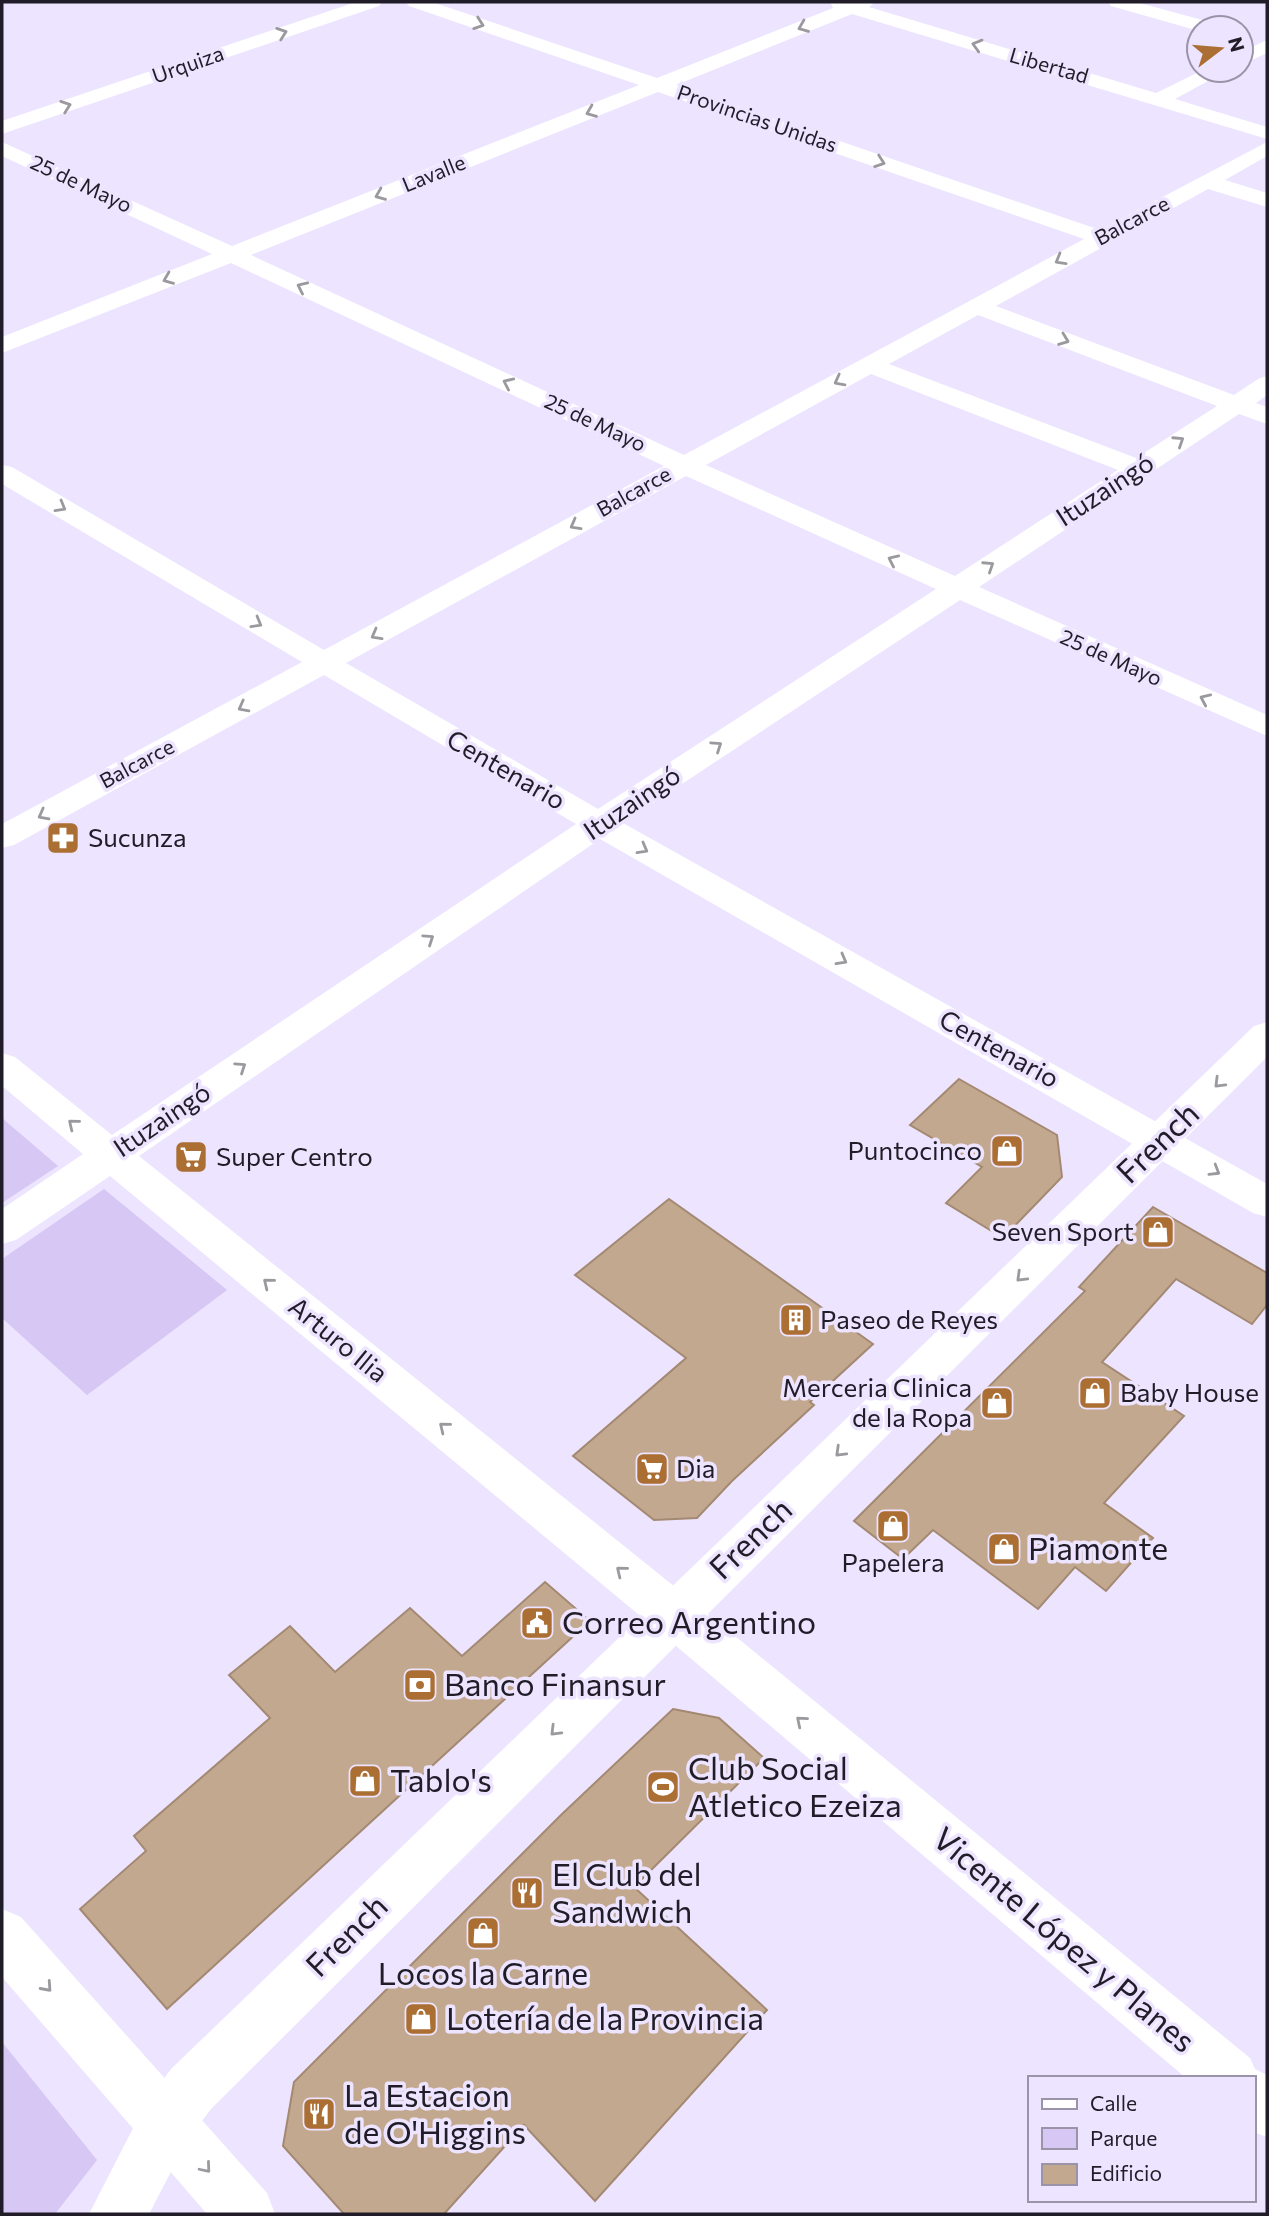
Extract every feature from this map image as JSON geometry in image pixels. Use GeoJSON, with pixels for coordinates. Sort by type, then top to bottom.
{"type":"FeatureCollection","features":[{"type":"Feature","properties":{"kind":"street","name":"Urquiza"},"geometry":{"type":"LineString","coordinates":[[2,128],[373,2]]}},
{"type":"Feature","properties":{"kind":"street","name":"Provincias Unidas"},"geometry":{"type":"LineString","coordinates":[[415,2],[1100,237]]}},
{"type":"Feature","properties":{"kind":"street"},"geometry":{"type":"LineString","coordinates":[[1117,2],[1185,21]]}},
{"type":"Feature","properties":{"kind":"street","name":"Lavalle"},"geometry":{"type":"LineString","coordinates":[[2,346],[658,85],[849,4]]}},
{"type":"Feature","properties":{"kind":"street","name":"Libertad"},"geometry":{"type":"LineString","coordinates":[[849,4],[1267,133]]}},
{"type":"Feature","properties":{"kind":"street"},"geometry":{"type":"LineString","coordinates":[[1160,99],[1190,84]]}},
{"type":"Feature","properties":{"kind":"street","name":"25 de Mayo"},"geometry":{"type":"LineString","coordinates":[[2,148],[684,465],[1267,727]]}},
{"type":"Feature","properties":{"kind":"street","name":"Balcarce"},"geometry":{"type":"LineString","coordinates":[[2,838],[1267,148]]}},
{"type":"Feature","properties":{"kind":"street"},"geometry":{"type":"LineString","coordinates":[[1206,181],[1267,200]]}},
{"type":"Feature","properties":{"kind":"street"},"geometry":{"type":"LineString","coordinates":[[978,307],[1267,416]]}},
{"type":"Feature","properties":{"kind":"street"},"geometry":{"type":"LineString","coordinates":[[869,365],[1137,468]]}},
{"type":"Feature","properties":{"kind":"street","name":"Ituzaingó"},"geometry":{"type":"LineString","coordinates":[[2,1229],[599,824],[1267,384]]}},
{"type":"Feature","properties":{"kind":"street","name":"Centenario"},"geometry":{"type":"LineString","coordinates":[[2,473],[599,824],[1162,1140],[1267,1202]]}},
{"type":"Feature","properties":{"kind":"street","name":"French"},"geometry":{"type":"LineString","coordinates":[[118,2214],[167,2121],[191,2089],[1267,1035]]}},
{"type":"Feature","properties":{"kind":"street","name":"Arturo Ilia"},"geometry":{"type":"LineString","coordinates":[[2,1066],[673,1615]]}},
{"type":"Feature","properties":{"kind":"street","name":"Vicente López y Planes"},"geometry":{"type":"LineString","coordinates":[[673,1615],[1228,2076]]}},
{"type":"Feature","properties":{"kind":"street"},"geometry":{"type":"LineString","coordinates":[[2,1936],[246,2214]]}},
{"type":"Feature","properties":{"kind":"green space"},"geometry":{"type":"Polygon","coordinates":[[[2,1118],[58,1166],[2,1203],[2,1118]]]}},
{"type":"Feature","properties":{"kind":"green space"},"geometry":{"type":"Polygon","coordinates":[[[104,1189],[227,1290],[87,1395],[2,1318],[2,1259],[104,1189]]]}},
{"type":"Feature","properties":{"kind":"green space"},"geometry":{"type":"Polygon","coordinates":[[[2,2042],[97,2160],[55,2214],[2,2214],[2,2042]]]}},
{"type":"Feature","properties":{"kind":"building","name":"Puntocinco"},"geometry":{"type":"Polygon","coordinates":[[[959,1079],[1057,1135],[1062,1177],[1003,1238],[946,1203],[982,1167],[910,1125],[959,1079]]]}},
{"type":"Feature","properties":{"kind":"building"},"geometry":{"type":"Polygon","coordinates":[[[669,1199],[873,1344],[810,1402],[814,1405],[732,1481],[697,1518],[654,1520],[573,1456],[686,1358],[575,1275],[669,1199]]]}},
{"type":"Feature","properties":{"kind":"building"},"geometry":{"type":"Polygon","coordinates":[[[1153,1207],[1267,1273],[1267,1305],[1252,1324],[1176,1279],[1102,1362],[1184,1416],[1104,1503],[1153,1538],[1106,1591],[1075,1567],[1038,1609],[933,1530],[903,1559],[854,1521],[1085,1291],[1079,1287],[1153,1207]]]}},
{"type":"Feature","properties":{"kind":"building"},"geometry":{"type":"Polygon","coordinates":[[[545,1582],[590,1621],[167,2009],[80,1909],[146,1851],[134,1836],[270,1718],[229,1675],[290,1626],[335,1672],[410,1608],[462,1656],[545,1582]]]}},
{"type":"Feature","properties":{"kind":"building"},"geometry":{"type":"Polygon","coordinates":[[[673,1709],[719,1718],[764,1758],[634,1887],[767,2010],[595,2201],[524,2125],[444,2214],[344,2214],[283,2146],[294,2082],[561,1815],[673,1709]]]}},
{"type":"Feature","properties":{"kind":"place","name":"Sucunza"},"geometry":{"type":"Point","coordinates":[63,838]}},
{"type":"Feature","properties":{"kind":"place","name":"Puntocinco"},"geometry":{"type":"Point","coordinates":[1007,1151]}},
{"type":"Feature","properties":{"kind":"place","name":"Super Centro"},"geometry":{"type":"Point","coordinates":[191,1157]}},
{"type":"Feature","properties":{"kind":"place","name":"Seven Sport"},"geometry":{"type":"Point","coordinates":[1158,1232]}},
{"type":"Feature","properties":{"kind":"place","name":"Paseo de Reyes"},"geometry":{"type":"Point","coordinates":[796,1320]}},
{"type":"Feature","properties":{"kind":"place","name":"Baby House"},"geometry":{"type":"Point","coordinates":[1095,1393]}},
{"type":"Feature","properties":{"kind":"place","name":"Merceria Clinica de la Ropa"},"geometry":{"type":"Point","coordinates":[997,1403]}},
{"type":"Feature","properties":{"kind":"place","name":"Dia"},"geometry":{"type":"Point","coordinates":[652,1469]}},
{"type":"Feature","properties":{"kind":"place","name":"Papelera"},"geometry":{"type":"Point","coordinates":[893,1526]}},
{"type":"Feature","properties":{"kind":"place","name":"Piamonte"},"geometry":{"type":"Point","coordinates":[1004,1549]}},
{"type":"Feature","properties":{"kind":"place","name":"Correo Argentino"},"geometry":{"type":"Point","coordinates":[537,1623]}},
{"type":"Feature","properties":{"kind":"place","name":"Banco Finansur"},"geometry":{"type":"Point","coordinates":[420,1685]}},
{"type":"Feature","properties":{"kind":"place","name":"Tablo's"},"geometry":{"type":"Point","coordinates":[365,1781]}},
{"type":"Feature","properties":{"kind":"place","name":"Club Social Atletico Ezeiza"},"geometry":{"type":"Point","coordinates":[663,1787]}},
{"type":"Feature","properties":{"kind":"place","name":"El Club del Sandwich"},"geometry":{"type":"Point","coordinates":[527,1893]}},
{"type":"Feature","properties":{"kind":"place","name":"Locos la Carne"},"geometry":{"type":"Point","coordinates":[483,1933]}},
{"type":"Feature","properties":{"kind":"place","name":"Lotería de la Provincia"},"geometry":{"type":"Point","coordinates":[421,2019]}},
{"type":"Feature","properties":{"kind":"place","name":"La Estacion de O'Higgins"},"geometry":{"type":"Point","coordinates":[319,2114]}}]}
